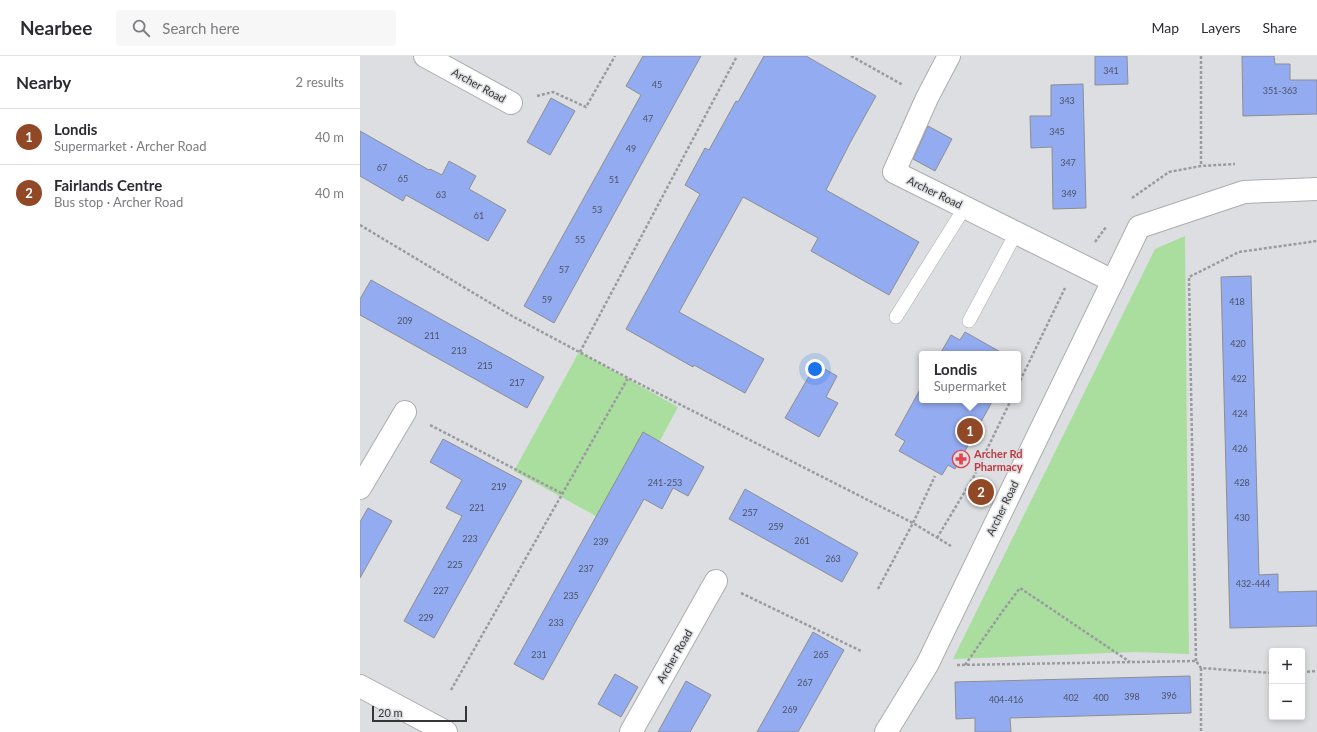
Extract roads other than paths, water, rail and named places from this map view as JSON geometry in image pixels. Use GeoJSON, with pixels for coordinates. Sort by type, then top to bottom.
{"type":"FeatureCollection","features":[{"type":"Feature","properties":{"kind":"street","name":"Archer Road"},"geometry":{"type":"LineString","coordinates":[[425,56],[511,103]]}},
{"type":"Feature","properties":{"kind":"street","name":"Archer Road"},"geometry":{"type":"LineString","coordinates":[[949,56],[927,98],[894,172],[1113,281]]}},
{"type":"Feature","properties":{"kind":"street","name":"Archer Road"},"geometry":{"type":"LineString","coordinates":[[886,732],[927,665],[1139,227],[1244,192],[1317,189]]}},
{"type":"Feature","properties":{"kind":"street"},"geometry":{"type":"LineString","coordinates":[[360,488],[405,412]]}},
{"type":"Feature","properties":{"kind":"street","name":"Archer Road"},"geometry":{"type":"LineString","coordinates":[[631,732],[716,581]]}},
{"type":"Feature","properties":{"kind":"street"},"geometry":{"type":"LineString","coordinates":[[360,686],[446,732]]}},
{"type":"Feature","properties":{"kind":"lane"},"geometry":{"type":"LineString","coordinates":[[896,317],[964,207]]}},
{"type":"Feature","properties":{"kind":"lane"},"geometry":{"type":"LineString","coordinates":[[969,321],[1016,233]]}},
{"type":"Feature","properties":{"kind":"place","name":"Londis"},"geometry":{"type":"Point","coordinates":[970,431]}},
{"type":"Feature","properties":{"kind":"place","name":"Archer Rd Pharmacy"},"geometry":{"type":"Point","coordinates":[961,459]}},
{"type":"Feature","properties":{"kind":"place","name":"Fairlands Centre"},"geometry":{"type":"Point","coordinates":[981,492]}}]}
